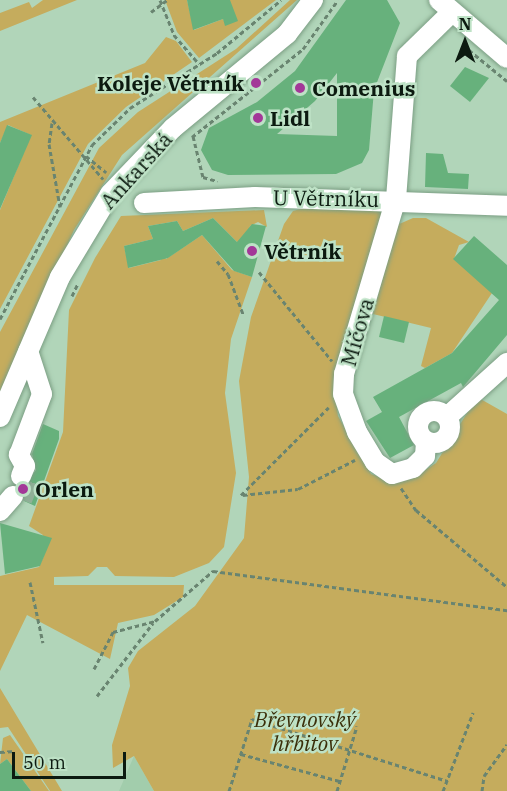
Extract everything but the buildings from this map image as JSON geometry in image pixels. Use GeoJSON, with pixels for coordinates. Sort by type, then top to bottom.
{"type":"FeatureCollection","features":[{"type":"Feature","properties":{"kind":"street","name":"Ankarská"},"geometry":{"type":"LineString","coordinates":[[0,417],[60,277],[112,182],[173,128],[287,34],[313,0]]}},
{"type":"Feature","properties":{"kind":"street"},"geometry":{"type":"LineString","coordinates":[[445,6],[507,58]]}},
{"type":"Feature","properties":{"kind":"street","name":"Míčova"},"geometry":{"type":"LineString","coordinates":[[392,474],[375,462],[344,384],[394,207],[406,56],[445,6]]}},
{"type":"Feature","properties":{"kind":"street","name":"U Větrníku"},"geometry":{"type":"LineString","coordinates":[[144,203],[255,197],[394,207],[507,206]]}},
{"type":"Feature","properties":{"kind":"street"},"geometry":{"type":"LineString","coordinates":[[25,474],[19,455],[42,394],[28,351]]}},
{"type":"Feature","properties":{"kind":"street"},"geometry":{"type":"LineString","coordinates":[[392,474],[413,468],[425,456],[426,442],[448,436],[447,417],[507,363]]}},
{"type":"Feature","properties":{"kind":"path"},"geometry":{"type":"LineString","coordinates":[[160,0],[174,35],[199,64]]}},
{"type":"Feature","properties":{"kind":"path"},"geometry":{"type":"LineString","coordinates":[[151,12],[163,6],[167,0]]}},
{"type":"Feature","properties":{"kind":"path"},"geometry":{"type":"LineString","coordinates":[[0,319],[86,156],[130,108],[199,64],[282,0]]}},
{"type":"Feature","properties":{"kind":"path"},"geometry":{"type":"LineString","coordinates":[[186,141],[303,49],[338,0]]}},
{"type":"Feature","properties":{"kind":"path"},"geometry":{"type":"LineString","coordinates":[[33,97],[83,162],[112,182]]}},
{"type":"Feature","properties":{"kind":"path"},"geometry":{"type":"LineString","coordinates":[[52,123],[50,144],[60,208]]}},
{"type":"Feature","properties":{"kind":"path"},"geometry":{"type":"LineString","coordinates":[[193,136],[202,177],[222,182]]}},
{"type":"Feature","properties":{"kind":"path"},"geometry":{"type":"LineString","coordinates":[[86,156],[112,182]]}},
{"type":"Feature","properties":{"kind":"path"},"geometry":{"type":"LineString","coordinates":[[217,261],[228,274],[243,314]]}},
{"type":"Feature","properties":{"kind":"path"},"geometry":{"type":"LineString","coordinates":[[259,272],[344,384],[241,495],[298,489],[354,460]]}},
{"type":"Feature","properties":{"kind":"path"},"geometry":{"type":"LineString","coordinates":[[70,301],[82,275]]}},
{"type":"Feature","properties":{"kind":"path"},"geometry":{"type":"LineString","coordinates":[[392,474],[416,510],[507,587]]}},
{"type":"Feature","properties":{"kind":"path"},"geometry":{"type":"LineString","coordinates":[[97,696],[155,621],[213,571],[507,610]]}},
{"type":"Feature","properties":{"kind":"path"},"geometry":{"type":"LineString","coordinates":[[30,582],[44,643]]}},
{"type":"Feature","properties":{"kind":"path"},"geometry":{"type":"LineString","coordinates":[[94,669],[113,632],[155,621]]}},
{"type":"Feature","properties":{"kind":"path"},"geometry":{"type":"LineString","coordinates":[[443,791],[473,713]]}},
{"type":"Feature","properties":{"kind":"path"},"geometry":{"type":"LineString","coordinates":[[229,791],[252,719],[447,781]]}},
{"type":"Feature","properties":{"kind":"path"},"geometry":{"type":"LineString","coordinates":[[337,791],[357,726]]}},
{"type":"Feature","properties":{"kind":"path"},"geometry":{"type":"LineString","coordinates":[[482,791],[484,776],[506,746]]}},
{"type":"Feature","properties":{"kind":"path"},"geometry":{"type":"LineString","coordinates":[[0,752],[15,751]]}},
{"type":"Feature","properties":{"kind":"path"},"geometry":{"type":"LineString","coordinates":[[241,754],[340,781]]}},
{"type":"Feature","properties":{"kind":"shaded area"},"geometry":{"type":"Polygon","coordinates":[[[134,756],[154,791],[119,791],[134,756]]]}},
{"type":"Feature","properties":{"kind":"green space"},"geometry":{"type":"Polygon","coordinates":[[[43,0],[77,0],[0,31],[0,13],[29,2],[32,8],[43,0]]]}},
{"type":"Feature","properties":{"kind":"green space"},"geometry":{"type":"Polygon","coordinates":[[[165,0],[187,0],[194,30],[223,19],[226,25],[230,0],[276,0],[199,58],[177,32],[165,0]]]}},
{"type":"Feature","properties":{"kind":"green space"},"geometry":{"type":"Polygon","coordinates":[[[290,0],[297,0],[122,155],[74,230],[0,392],[0,332],[99,148],[138,112],[236,49],[290,0]]]}},
{"type":"Feature","properties":{"kind":"green space"},"geometry":{"type":"Polygon","coordinates":[[[166,37],[176,41],[192,62],[126,107],[88,144],[0,309],[0,210],[31,135],[8,125],[0,143],[0,122],[145,63],[166,37]]]}},
{"type":"Feature","properties":{"kind":"green space","name":"Břevnovský hřbitov"},"geometry":{"type":"Polygon","coordinates":[[[323,203],[386,206],[335,392],[338,416],[371,474],[391,481],[413,478],[436,463],[477,397],[507,414],[507,791],[154,791],[134,756],[113,768],[112,745],[130,686],[128,668],[138,651],[195,606],[244,538],[249,477],[239,381],[251,317],[284,224],[293,211],[323,203]]]}},
{"type":"Feature","properties":{"kind":"green space"},"geometry":{"type":"Polygon","coordinates":[[[264,210],[267,227],[258,222],[250,226],[243,248],[213,218],[183,231],[177,221],[148,226],[153,239],[124,246],[129,268],[161,260],[157,244],[166,259],[202,235],[232,270],[252,277],[231,339],[225,393],[236,473],[224,547],[209,563],[174,577],[115,576],[107,567],[97,567],[88,576],[54,577],[54,585],[184,585],[183,597],[154,615],[118,623],[110,659],[27,615],[0,671],[0,576],[39,567],[44,556],[36,553],[43,535],[29,526],[63,432],[69,310],[95,258],[121,216],[264,210]]]}},
{"type":"Feature","properties":{"kind":"green space"},"geometry":{"type":"Polygon","coordinates":[[[413,218],[426,218],[469,242],[459,245],[454,259],[492,293],[452,353],[425,368],[421,366],[431,328],[373,314],[397,225],[413,218]]]}},
{"type":"Feature","properties":{"kind":"green space"},"geometry":{"type":"Polygon","coordinates":[[[0,688],[62,791],[50,791],[8,727],[0,728],[0,688]]]}},
{"type":"Feature","properties":{"kind":"green space"},"geometry":{"type":"Polygon","coordinates":[[[10,735],[49,791],[31,791],[7,759],[0,764],[3,738],[10,735]]]}},
{"type":"Feature","properties":{"kind":"tunnel"},"geometry":{"type":"LineString","coordinates":[[22,500],[30,480]]}},
{"type":"Feature","properties":{"kind":"place","name":"Koleje Větrník"},"geometry":{"type":"Point","coordinates":[256,83]}},
{"type":"Feature","properties":{"kind":"place","name":"Comenius"},"geometry":{"type":"Point","coordinates":[300,88]}},
{"type":"Feature","properties":{"kind":"place","name":"Lidl"},"geometry":{"type":"Point","coordinates":[258,118]}},
{"type":"Feature","properties":{"kind":"place","name":"Větrník"},"geometry":{"type":"Point","coordinates":[252,251]}},
{"type":"Feature","properties":{"kind":"place","name":"Orlen"},"geometry":{"type":"Point","coordinates":[23,489]}}]}
